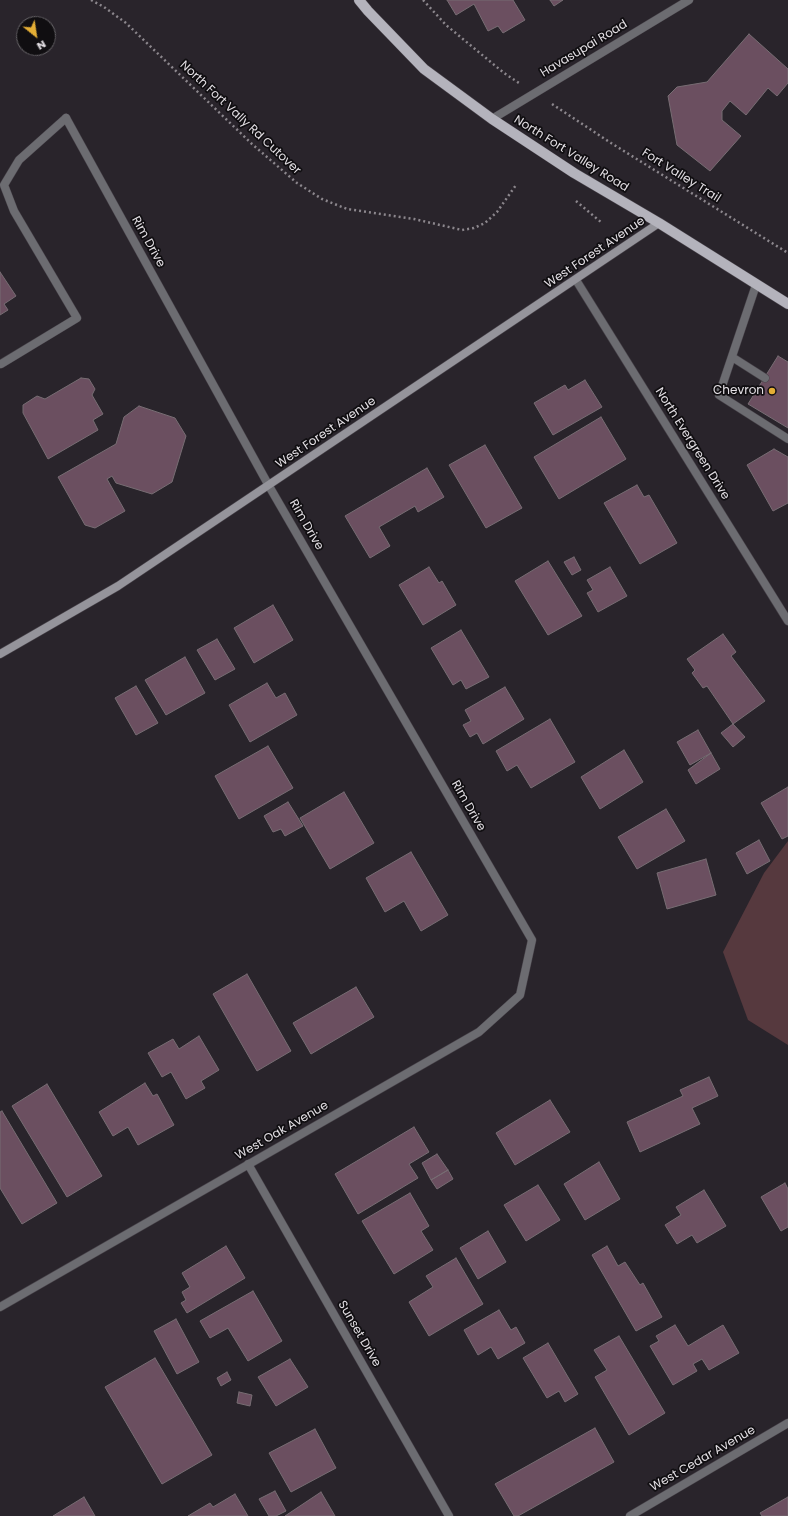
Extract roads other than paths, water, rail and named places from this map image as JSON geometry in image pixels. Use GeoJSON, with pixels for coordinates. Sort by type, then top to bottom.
{"type":"FeatureCollection","features":[{"type":"Feature","properties":{"kind":"main road","name":"North Fort Valley Road"},"geometry":{"type":"LineString","coordinates":[[359,0],[424,69],[492,119],[574,173],[788,304]]}},
{"type":"Feature","properties":{"kind":"main road","name":"West Forest Avenue"},"geometry":{"type":"LineString","coordinates":[[0,654],[118,586],[659,224]]}},
{"type":"Feature","properties":{"kind":"street","name":"Havasupai Road"},"geometry":{"type":"LineString","coordinates":[[492,119],[689,0]]}},
{"type":"Feature","properties":{"kind":"street","name":"Rim Drive"},"geometry":{"type":"LineString","coordinates":[[1,364],[77,318],[14,211],[4,185],[19,160],[66,118],[269,486],[532,940]]}},
{"type":"Feature","properties":{"kind":"street","name":"North Evergreen Drive"},"geometry":{"type":"LineString","coordinates":[[576,280],[788,622]]}},
{"type":"Feature","properties":{"kind":"street"},"geometry":{"type":"LineString","coordinates":[[756,285],[719,395],[788,438]]}},
{"type":"Feature","properties":{"kind":"street"},"geometry":{"type":"LineString","coordinates":[[732,357],[765,378]]}},
{"type":"Feature","properties":{"kind":"street","name":"West Oak Avenue"},"geometry":{"type":"LineString","coordinates":[[0,1307],[479,1032],[520,995],[532,940]]}},
{"type":"Feature","properties":{"kind":"street","name":"Sunset Drive"},"geometry":{"type":"LineString","coordinates":[[248,1164],[449,1516]]}},
{"type":"Feature","properties":{"kind":"street","name":"West Cedar Avenue"},"geometry":{"type":"LineString","coordinates":[[630,1516],[788,1423]]}},
{"type":"Feature","properties":{"kind":"place","name":"Chevron"},"geometry":{"type":"Point","coordinates":[772,391]}}]}
